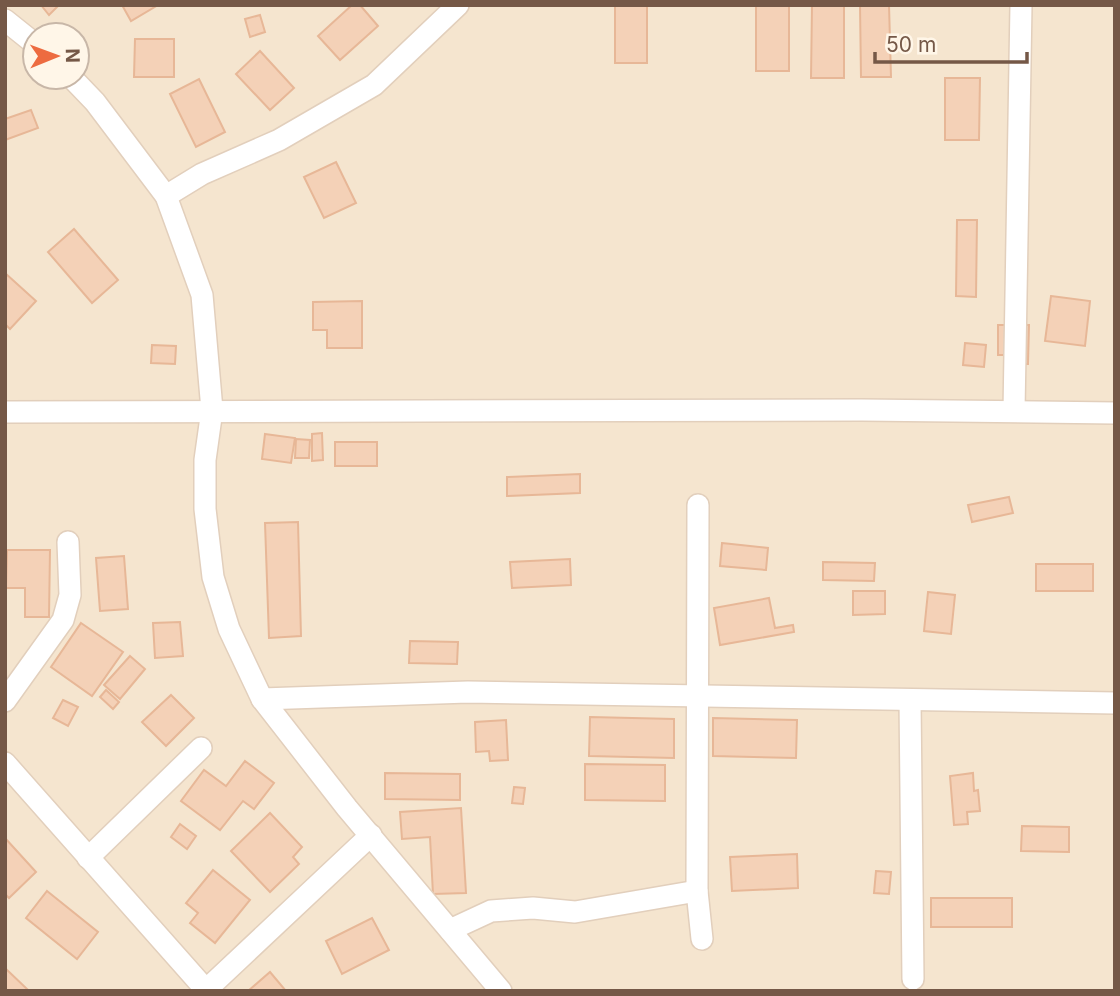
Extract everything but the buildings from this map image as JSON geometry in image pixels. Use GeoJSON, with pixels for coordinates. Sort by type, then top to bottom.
{"type":"FeatureCollection","features":[{"type":"Feature","properties":{"kind":"street"},"geometry":{"type":"LineString","coordinates":[[166,196],[202,174],[279,140],[374,85],[458,5]]}},
{"type":"Feature","properties":{"kind":"street"},"geometry":{"type":"LineString","coordinates":[[1014,411],[1021,5]]}},
{"type":"Feature","properties":{"kind":"street"},"geometry":{"type":"LineString","coordinates":[[5,20],[21,33]]}},
{"type":"Feature","properties":{"kind":"street"},"geometry":{"type":"LineString","coordinates":[[84,91],[166,196],[201,295],[212,410],[205,460],[205,509],[213,577],[229,629],[262,699],[347,808],[501,991]]}},
{"type":"Feature","properties":{"kind":"street"},"geometry":{"type":"LineString","coordinates":[[5,412],[212,410],[1115,413]]}},
{"type":"Feature","properties":{"kind":"street"},"geometry":{"type":"LineString","coordinates":[[698,505],[697,891],[702,939]]}},
{"type":"Feature","properties":{"kind":"street"},"geometry":{"type":"LineString","coordinates":[[5,701],[63,620],[70,595],[68,542]]}},
{"type":"Feature","properties":{"kind":"street"},"geometry":{"type":"LineString","coordinates":[[262,699],[468,692],[1115,703]]}},
{"type":"Feature","properties":{"kind":"street"},"geometry":{"type":"LineString","coordinates":[[909,700],[913,979]]}},
{"type":"Feature","properties":{"kind":"street"},"geometry":{"type":"LineString","coordinates":[[88,858],[201,748]]}},
{"type":"Feature","properties":{"kind":"street"},"geometry":{"type":"LineString","coordinates":[[5,763],[205,990],[371,835]]}},
{"type":"Feature","properties":{"kind":"street"},"geometry":{"type":"LineString","coordinates":[[450,930],[491,911],[533,908],[575,912],[697,891]]}},
{"type":"Feature","properties":{"kind":"shaded area"},"geometry":{"type":"Polygon","coordinates":[[[5,5],[1115,5],[1115,991],[5,991],[5,5]]]}}]}
